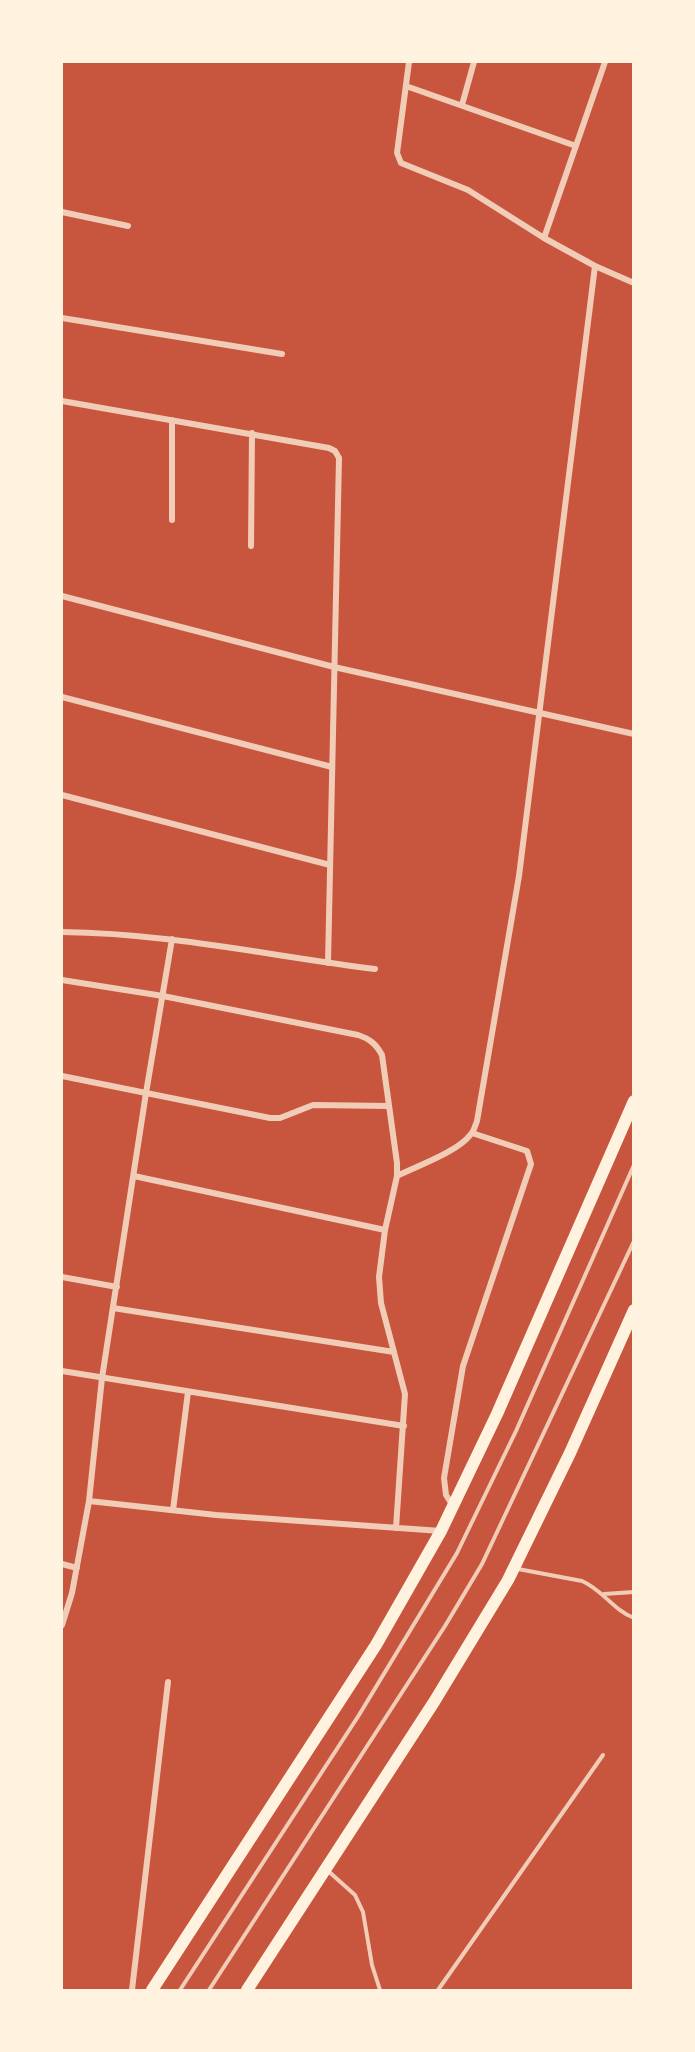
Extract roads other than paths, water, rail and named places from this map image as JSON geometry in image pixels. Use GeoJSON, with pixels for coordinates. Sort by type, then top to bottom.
{"type":"FeatureCollection","features":[{"type":"Feature","properties":{"kind":"main road"},"geometry":{"type":"LineString","coordinates":[[152,1990],[376,1645],[441,1531],[497,1414],[633,1101]]}},
{"type":"Feature","properties":{"kind":"main road"},"geometry":{"type":"LineString","coordinates":[[248,1990],[434,1702],[514,1568],[570,1453],[633,1310]]}},
{"type":"Feature","properties":{"kind":"street"},"geometry":{"type":"LineString","coordinates":[[409,62],[397,153],[399,160],[405,165],[468,190],[544,238],[595,266],[633,283]]}},
{"type":"Feature","properties":{"kind":"street"},"geometry":{"type":"LineString","coordinates":[[462,105],[474,62]]}},
{"type":"Feature","properties":{"kind":"street"},"geometry":{"type":"LineString","coordinates":[[544,238],[605,62]]}},
{"type":"Feature","properties":{"kind":"street"},"geometry":{"type":"LineString","coordinates":[[406,86],[576,146]]}},
{"type":"Feature","properties":{"kind":"street"},"geometry":{"type":"LineString","coordinates":[[62,212],[128,226]]}},
{"type":"Feature","properties":{"kind":"street"},"geometry":{"type":"LineString","coordinates":[[397,1176],[451,1150],[472,1133],[477,1121],[519,876],[595,266]]}},
{"type":"Feature","properties":{"kind":"street"},"geometry":{"type":"LineString","coordinates":[[62,318],[282,354]]}},
{"type":"Feature","properties":{"kind":"street"},"geometry":{"type":"LineString","coordinates":[[62,401],[329,448],[335,451],[339,458],[328,963]]}},
{"type":"Feature","properties":{"kind":"street"},"geometry":{"type":"LineString","coordinates":[[172,420],[172,520]]}},
{"type":"Feature","properties":{"kind":"street"},"geometry":{"type":"LineString","coordinates":[[251,546],[252,433]]}},
{"type":"Feature","properties":{"kind":"street"},"geometry":{"type":"LineString","coordinates":[[62,596],[334,667],[633,734]]}},
{"type":"Feature","properties":{"kind":"street"},"geometry":{"type":"LineString","coordinates":[[62,697],[332,767]]}},
{"type":"Feature","properties":{"kind":"street"},"geometry":{"type":"LineString","coordinates":[[62,795],[330,865]]}},
{"type":"Feature","properties":{"kind":"street"},"geometry":{"type":"LineString","coordinates":[[62,932],[172,939],[375,969]]}},
{"type":"Feature","properties":{"kind":"street"},"geometry":{"type":"LineString","coordinates":[[62,1625],[72,1593],[89,1501],[102,1378],[172,939]]}},
{"type":"Feature","properties":{"kind":"street"},"geometry":{"type":"LineString","coordinates":[[62,980],[163,996],[347,1032],[369,1039],[377,1045],[382,1055],[397,1176],[385,1230],[379,1277],[381,1303],[405,1394],[396,1528]]}},
{"type":"Feature","properties":{"kind":"street"},"geometry":{"type":"LineString","coordinates":[[62,1076],[270,1118],[280,1118],[313,1105],[389,1106]]}},
{"type":"Feature","properties":{"kind":"street"},"geometry":{"type":"LineString","coordinates":[[453,1506],[446,1495],[444,1478],[463,1366],[531,1164],[527,1151],[472,1133]]}},
{"type":"Feature","properties":{"kind":"street"},"geometry":{"type":"LineString","coordinates":[[134,1176],[385,1230]]}},
{"type":"Feature","properties":{"kind":"street"},"geometry":{"type":"LineString","coordinates":[[62,1277],[117,1287]]}},
{"type":"Feature","properties":{"kind":"street"},"geometry":{"type":"LineString","coordinates":[[113,1308],[394,1352]]}},
{"type":"Feature","properties":{"kind":"street"},"geometry":{"type":"LineString","coordinates":[[62,1371],[404,1426]]}},
{"type":"Feature","properties":{"kind":"street"},"geometry":{"type":"LineString","coordinates":[[173,1510],[188,1392]]}},
{"type":"Feature","properties":{"kind":"street"},"geometry":{"type":"LineString","coordinates":[[89,1501],[173,1510],[441,1531]]}},
{"type":"Feature","properties":{"kind":"street"},"geometry":{"type":"LineString","coordinates":[[62,1564],[76,1569]]}},
{"type":"Feature","properties":{"kind":"street"},"geometry":{"type":"LineString","coordinates":[[132,1990],[168,1682]]}},
{"type":"Feature","properties":{"kind":"lane"},"geometry":{"type":"LineString","coordinates":[[180,1990],[359,1715],[457,1553],[516,1431],[633,1165]]}},
{"type":"Feature","properties":{"kind":"lane"},"geometry":{"type":"LineString","coordinates":[[209,1990],[445,1626],[482,1564],[599,1318],[633,1241]]}},
{"type":"Feature","properties":{"kind":"lane"},"geometry":{"type":"LineString","coordinates":[[514,1568],[592,1585],[623,1614],[633,1618]]}},
{"type":"Feature","properties":{"kind":"lane"},"geometry":{"type":"LineString","coordinates":[[603,1594],[633,1592]]}},
{"type":"Feature","properties":{"kind":"lane"},"geometry":{"type":"LineString","coordinates":[[438,1990],[603,1755]]}},
{"type":"Feature","properties":{"kind":"lane"},"geometry":{"type":"LineString","coordinates":[[326,1869],[360,1902],[375,1977],[380,1990]]}}]}
